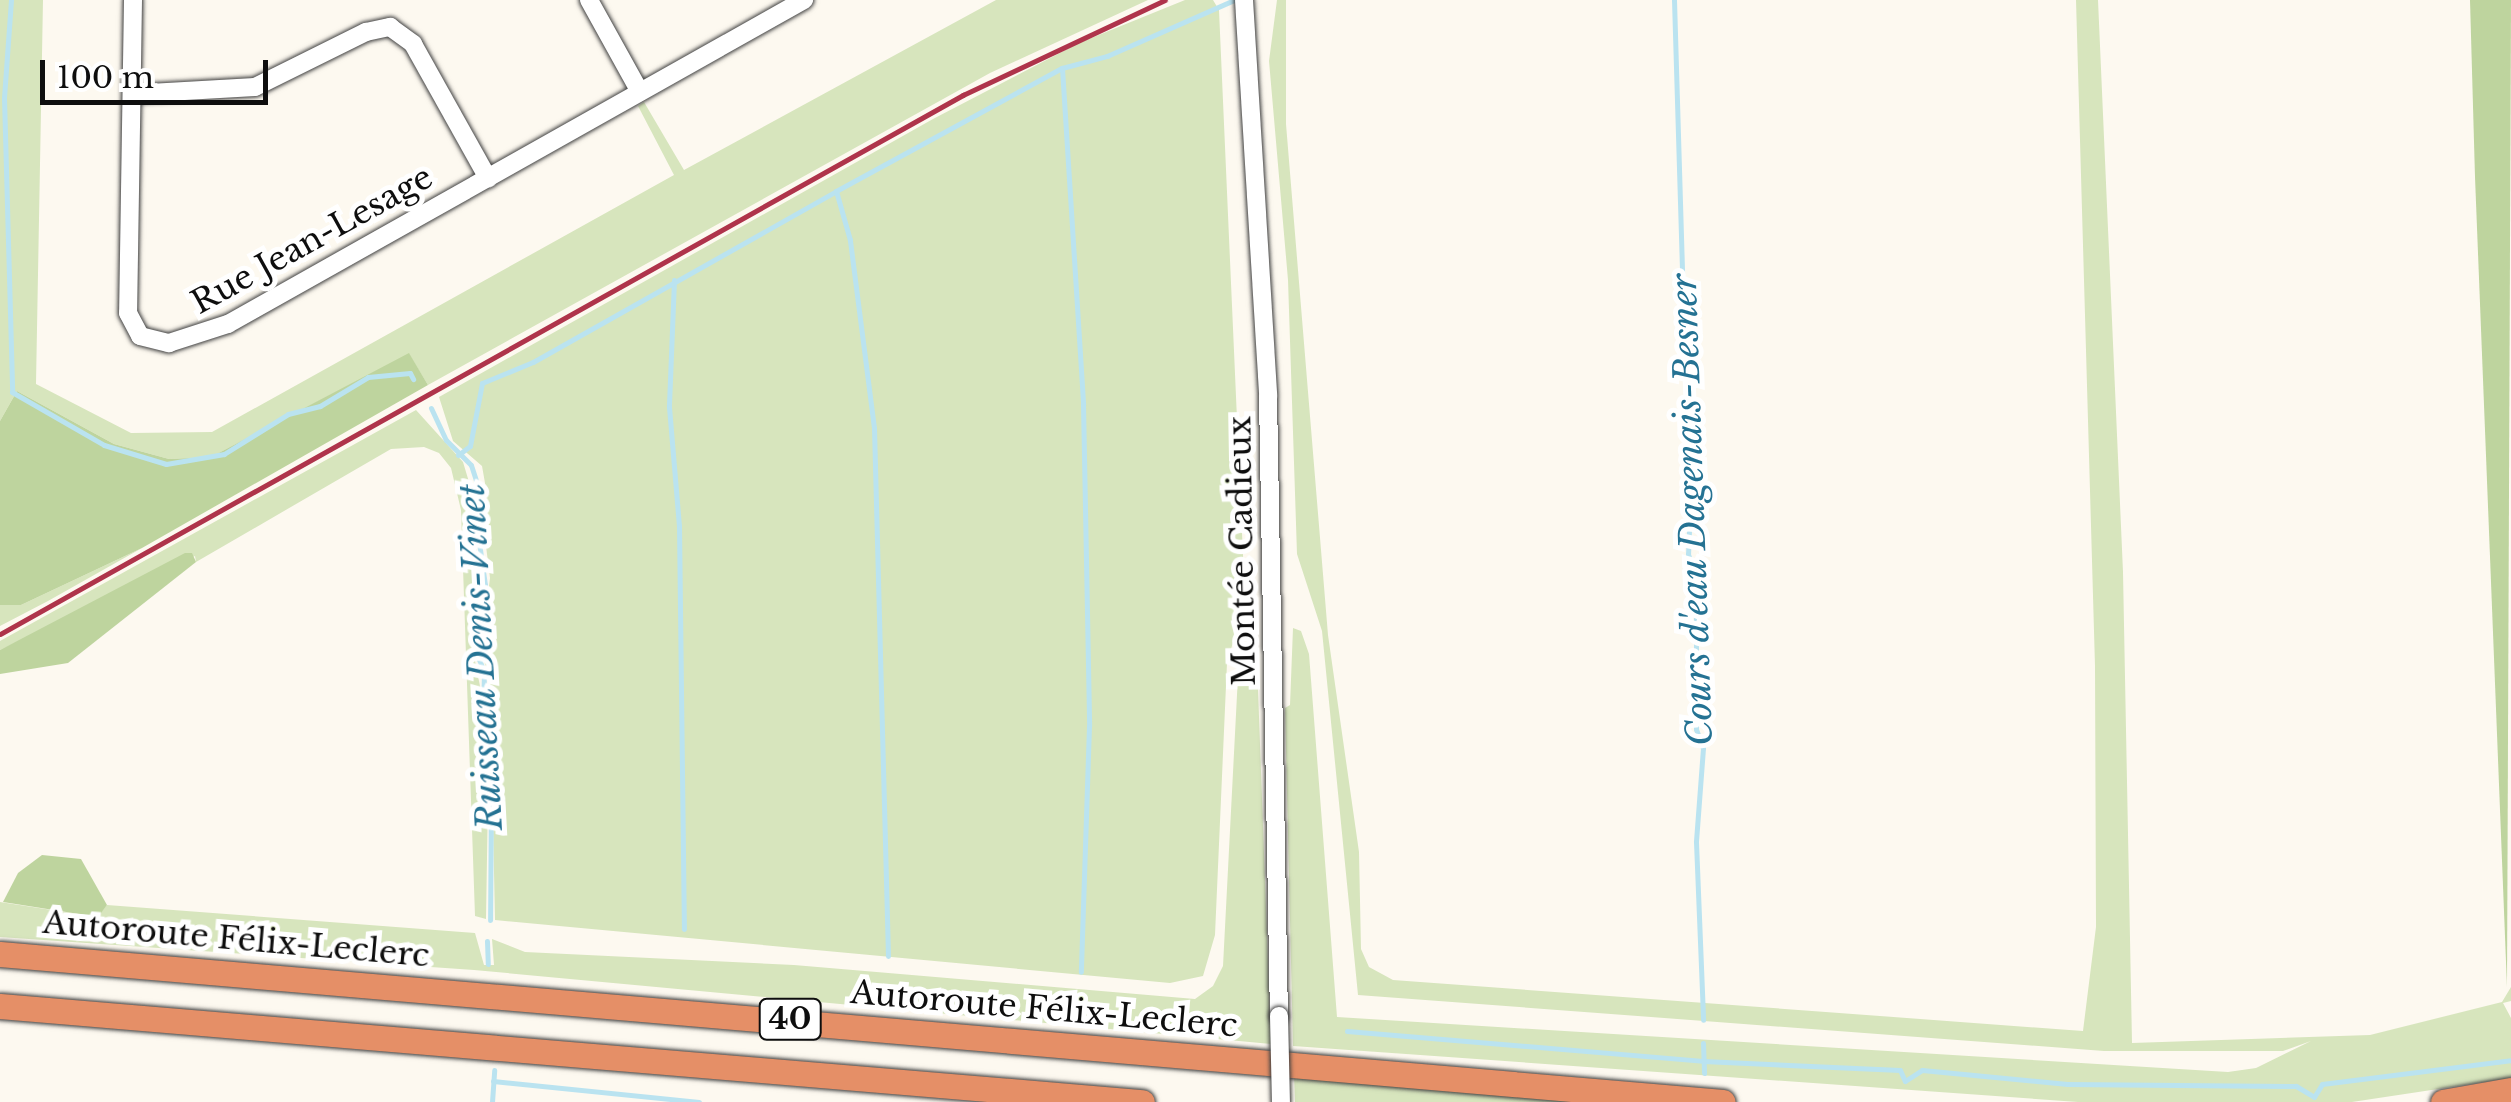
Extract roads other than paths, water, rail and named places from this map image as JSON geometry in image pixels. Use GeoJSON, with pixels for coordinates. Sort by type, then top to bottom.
{"type":"FeatureCollection","features":[{"type":"Feature","properties":{"kind":"highway","name":"Autoroute Félix-Leclerc"},"geometry":{"type":"LineString","coordinates":[[0,954],[1722,1102]]}},
{"type":"Feature","properties":{"kind":"highway","name":"40"},"geometry":{"type":"LineString","coordinates":[[0,1006],[1142,1102]]}},
{"type":"Feature","properties":{"kind":"highway"},"geometry":{"type":"LineString","coordinates":[[2443,1102],[2511,1090]]}},
{"type":"Feature","properties":{"kind":"street","name":"Rue Jean-Lesage"},"geometry":{"type":"LineString","coordinates":[[134,0],[128,314],[136,332],[153,342],[214,332],[795,2]]}},
{"type":"Feature","properties":{"kind":"street"},"geometry":{"type":"LineString","coordinates":[[589,0],[640,92]]}},
{"type":"Feature","properties":{"kind":"street","name":"Montée Cadieux"},"geometry":{"type":"LineString","coordinates":[[1244,0],[1269,414],[1281,1102]]}},
{"type":"Feature","properties":{"kind":"street"},"geometry":{"type":"LineString","coordinates":[[132,94],[207,95],[255,87],[366,32],[390,27],[414,44],[488,178]]}},
{"type":"Feature","properties":{"kind":"waterway","name":"Ruisseau Denis-Vinet"},"geometry":{"type":"LineString","coordinates":[[11,0],[4,98],[12,392],[104,445],[166,464],[224,454],[288,414],[320,406],[368,377],[410,373],[413,379]]}},
{"type":"Feature","properties":{"kind":"waterway"},"geometry":{"type":"LineString","coordinates":[[1062,68],[1107,56],[1234,0]]}},
{"type":"Feature","properties":{"kind":"waterway","name":"Cours d'eau Dagenais-Besner"},"geometry":{"type":"LineString","coordinates":[[1674,0],[1683,300],[1692,349],[1685,370],[1693,431],[1688,554],[1696,581],[1696,729],[1703,748],[1696,842],[1703,1020]]}},
{"type":"Feature","properties":{"kind":"waterway"},"geometry":{"type":"LineString","coordinates":[[888,956],[874,428],[850,240],[836,191],[1062,68],[1083,404],[1089,726],[1081,972]]}},
{"type":"Feature","properties":{"kind":"waterway"},"geometry":{"type":"LineString","coordinates":[[458,455],[470,446],[482,383],[533,362],[836,191]]}},
{"type":"Feature","properties":{"kind":"waterway"},"geometry":{"type":"LineString","coordinates":[[674,280],[669,407],[679,526],[684,929]]}},
{"type":"Feature","properties":{"kind":"waterway","name":"Ruisseau Denis-Vinet"},"geometry":{"type":"LineString","coordinates":[[431,408],[446,440],[471,465],[480,493],[476,521],[485,585],[476,652],[484,672],[482,753],[491,792],[490,920]]}},
{"type":"Feature","properties":{"kind":"waterway","name":"Ruisseau Denis-Vinet"},"geometry":{"type":"LineString","coordinates":[[487,941],[488,964]]}},
{"type":"Feature","properties":{"kind":"waterway"},"geometry":{"type":"LineString","coordinates":[[1347,1031],[1703,1061],[1900,1070],[1905,1081],[1922,1070],[2067,1084],[2296,1086],[2314,1097],[2322,1084],[2511,1060]]}},
{"type":"Feature","properties":{"kind":"waterway"},"geometry":{"type":"LineString","coordinates":[[1703,1043],[1704,1073]]}},
{"type":"Feature","properties":{"kind":"waterway","name":"Ruisseau Denis-Vinet"},"geometry":{"type":"LineString","coordinates":[[492,1102],[494,1070]]}},
{"type":"Feature","properties":{"kind":"waterway"},"geometry":{"type":"LineString","coordinates":[[493,1081],[699,1102]]}},
{"type":"Feature","properties":{"kind":"railway"},"geometry":{"type":"LineString","coordinates":[[0,634],[963,95],[1165,0]]}}]}
